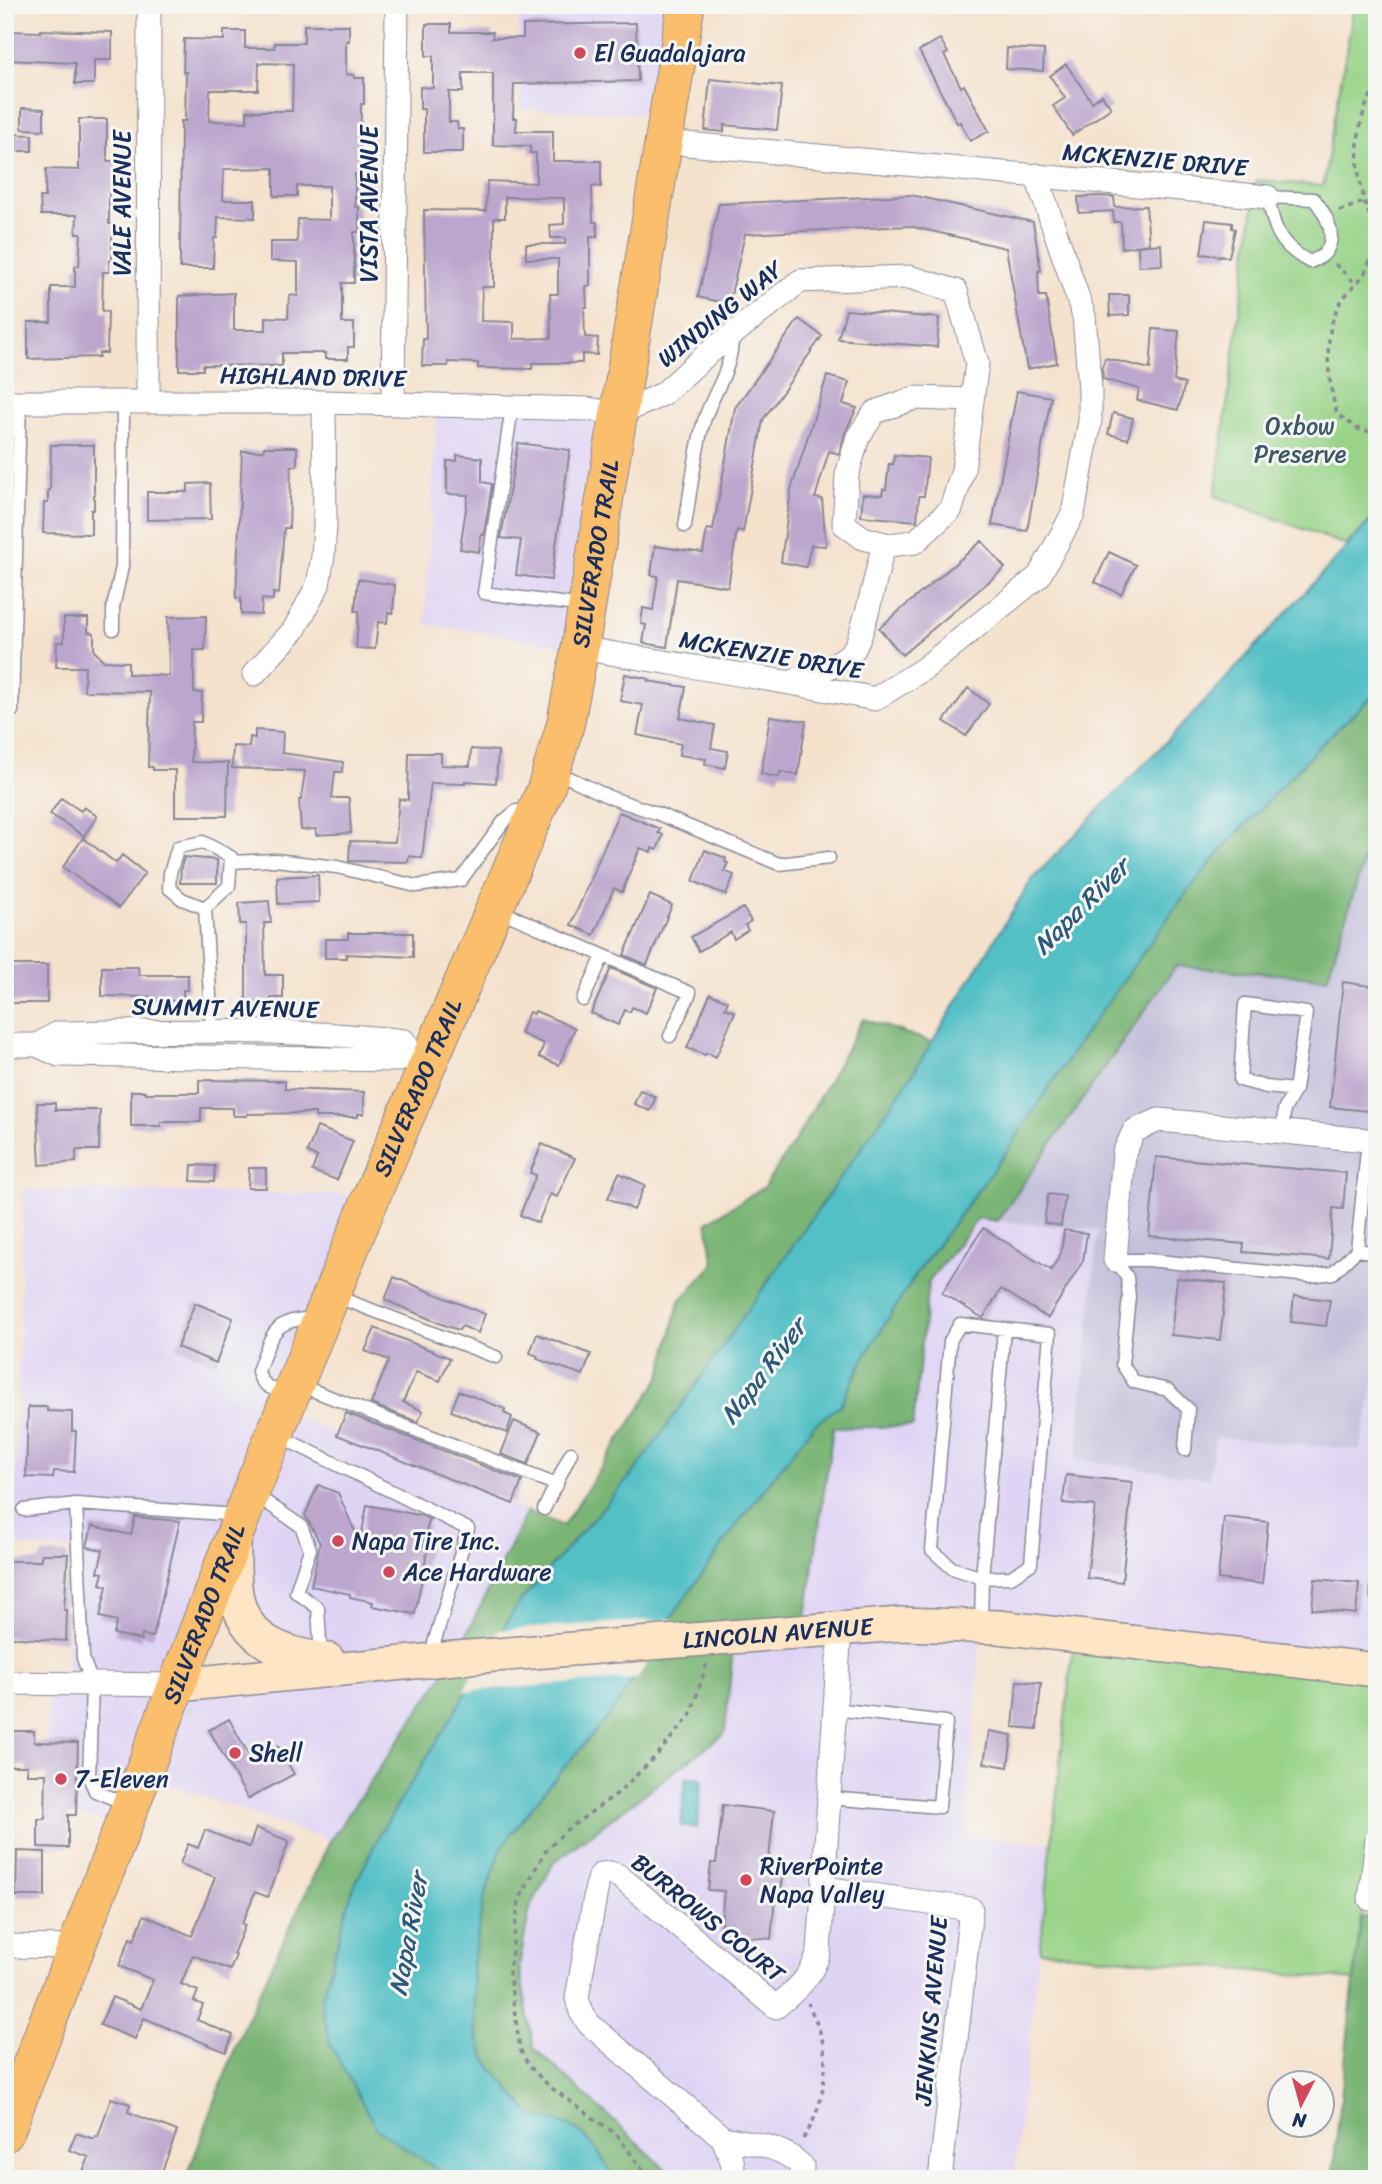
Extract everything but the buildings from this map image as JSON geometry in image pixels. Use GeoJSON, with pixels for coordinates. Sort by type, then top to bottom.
{"type":"FeatureCollection","features":[{"type":"Feature","properties":{"kind":"main road","name":"SILVERADO TRAIL"},"geometry":{"type":"LineString","coordinates":[[5,2133],[242,1514],[326,1307],[420,1055],[494,909],[534,817],[565,726],[588,607],[686,5]]}},
{"type":"Feature","properties":{"kind":"main road"},"geometry":{"type":"LineString","coordinates":[[242,1514],[236,1594],[245,1623],[265,1642],[283,1650],[321,1659],[373,1665]]}},
{"type":"Feature","properties":{"kind":"main road","name":"LINCOLN AVENUE"},"geometry":{"type":"LineString","coordinates":[[178,1685],[442,1659],[901,1624],[981,1626],[1377,1670]]}},
{"type":"Feature","properties":{"kind":"street","name":"VALE AVENUE"},"geometry":{"type":"LineString","coordinates":[[148,401],[149,5]]}},
{"type":"Feature","properties":{"kind":"street","name":"VISTA AVENUE"},"geometry":{"type":"LineString","coordinates":[[393,404],[397,5]]}},
{"type":"Feature","properties":{"kind":"street","name":"MCKENZIE DRIVE"},"geometry":{"type":"LineString","coordinates":[[665,142],[1268,197]]}},
{"type":"Feature","properties":{"kind":"street","name":"MCKENZIE DRIVE"},"geometry":{"type":"LineString","coordinates":[[580,648],[729,674],[793,682],[875,699],[925,668],[1039,576],[1073,514],[1090,421],[1084,316],[1036,175]]}},
{"type":"Feature","properties":{"kind":"street","name":"WINDING WAY"},"geometry":{"type":"LineString","coordinates":[[619,414],[663,394],[732,334],[800,281],[909,277],[956,291],[977,363],[963,470],[951,509],[915,542],[884,544]]}},
{"type":"Feature","properties":{"kind":"street"},"geometry":{"type":"LineString","coordinates":[[793,682],[836,663],[853,652],[862,632],[884,544],[863,538],[844,524],[847,475],[858,438],[875,412],[915,398],[972,400]]}},
{"type":"Feature","properties":{"kind":"street","name":"HIGHLAND DRIVE"},"geometry":{"type":"LineString","coordinates":[[12,402],[324,402],[588,410],[619,414]]}},
{"type":"Feature","properties":{"kind":"street"},"geometry":{"type":"LineString","coordinates":[[254,674],[294,630],[318,585],[325,525],[324,402]]}},
{"type":"Feature","properties":{"kind":"street","name":"SUMMIT AVENUE"},"geometry":{"type":"LineString","coordinates":[[37,1045],[58,1033],[212,1031],[404,1041],[420,1055]]}},
{"type":"Feature","properties":{"kind":"street","name":"SUMMIT AVENUE"},"geometry":{"type":"LineString","coordinates":[[5,1045],[37,1045],[59,1055],[399,1060],[420,1055]]}},
{"type":"Feature","properties":{"kind":"street"},"geometry":{"type":"LineString","coordinates":[[1115,1260],[1124,1153],[1134,1131],[1159,1120],[1372,1140]]}},
{"type":"Feature","properties":{"kind":"street"},"geometry":{"type":"LineString","coordinates":[[801,1985],[814,1969],[819,1952],[840,1629]]}},
{"type":"Feature","properties":{"kind":"street"},"geometry":{"type":"LineString","coordinates":[[5,1683],[178,1685]]}},
{"type":"Feature","properties":{"kind":"street"},"geometry":{"type":"LineString","coordinates":[[1370,1899],[1377,1838]]}},
{"type":"Feature","properties":{"kind":"street","name":"BURROWS COURT"},"geometry":{"type":"LineString","coordinates":[[792,2155],[774,2148],[723,2138],[589,2024],[581,2012],[577,1998],[598,1880],[602,1874],[619,1876],[776,2007],[801,1985]]}},
{"type":"Feature","properties":{"kind":"street","name":"JENKINS AVENUE"},"geometry":{"type":"LineString","coordinates":[[824,1888],[971,1909],[940,2179]]}},
{"type":"Feature","properties":{"kind":"street"},"geometry":{"type":"LineString","coordinates":[[5,1946],[75,1947]]}},
{"type":"Feature","properties":{"kind":"street"},"geometry":{"type":"LineString","coordinates":[[723,2138],[733,2164],[732,2179]]}},
{"type":"Feature","properties":{"kind":"street"},"geometry":{"type":"LineString","coordinates":[[792,2155],[802,2166],[801,2179]]}},
{"type":"Feature","properties":{"kind":"lane"},"geometry":{"type":"LineString","coordinates":[[1268,197],[1314,199],[1327,216],[1331,238],[1325,254],[1310,262],[1291,253],[1280,238],[1273,222],[1268,197]]}},
{"type":"Feature","properties":{"kind":"lane"},"geometry":{"type":"LineString","coordinates":[[685,526],[702,426],[728,368],[732,334]]}},
{"type":"Feature","properties":{"kind":"lane"},"geometry":{"type":"LineString","coordinates":[[113,629],[113,607],[122,567],[123,401]]}},
{"type":"Feature","properties":{"kind":"lane"},"geometry":{"type":"LineString","coordinates":[[5,711],[12,711],[8,650],[12,402]]}},
{"type":"Feature","properties":{"kind":"lane"},"geometry":{"type":"LineString","coordinates":[[512,407],[484,593],[588,607]]}},
{"type":"Feature","properties":{"kind":"lane"},"geometry":{"type":"LineString","coordinates":[[551,769],[609,797],[656,813],[779,864],[829,858]]}},
{"type":"Feature","properties":{"kind":"lane"},"geometry":{"type":"LineString","coordinates":[[231,862],[275,860],[337,867],[416,886],[461,880],[510,816],[516,811],[534,817]]}},
{"type":"Feature","properties":{"kind":"lane"},"geometry":{"type":"LineString","coordinates":[[203,842],[231,857],[229,886],[205,908],[182,900],[169,888],[170,873],[178,847],[203,842]]}},
{"type":"Feature","properties":{"kind":"lane"},"geometry":{"type":"LineString","coordinates":[[205,908],[212,1031]]}},
{"type":"Feature","properties":{"kind":"lane"},"geometry":{"type":"LineString","coordinates":[[494,909],[690,993],[670,1037]]}},
{"type":"Feature","properties":{"kind":"lane"},"geometry":{"type":"LineString","coordinates":[[583,1000],[603,956]]}},
{"type":"Feature","properties":{"kind":"lane"},"geometry":{"type":"LineString","coordinates":[[1283,1131],[1284,1110],[1296,1090],[1306,1013],[1245,1004],[1240,1080],[1266,1087],[1296,1090]]}},
{"type":"Feature","properties":{"kind":"lane"},"geometry":{"type":"LineString","coordinates":[[1115,1260],[1148,1260],[1310,1276],[1333,1273],[1357,1250],[1372,1140]]}},
{"type":"Feature","properties":{"kind":"lane"},"geometry":{"type":"LineString","coordinates":[[1357,1250],[1377,1253]]}},
{"type":"Feature","properties":{"kind":"lane"},"geometry":{"type":"LineString","coordinates":[[1115,1260],[1127,1277],[1129,1297],[1122,1364],[1134,1381],[1168,1390],[1188,1409],[1185,1450]]}},
{"type":"Feature","properties":{"kind":"lane"},"geometry":{"type":"LineString","coordinates":[[326,1307],[496,1357]]}},
{"type":"Feature","properties":{"kind":"lane"},"geometry":{"type":"LineString","coordinates":[[960,1324],[1050,1334],[1031,1564],[1011,1577],[982,1578],[952,1568],[932,1550],[950,1340],[960,1324]]}},
{"type":"Feature","properties":{"kind":"lane"},"geometry":{"type":"LineString","coordinates":[[981,1626],[982,1578],[1004,1329]]}},
{"type":"Feature","properties":{"kind":"lane"},"geometry":{"type":"LineString","coordinates":[[293,1389],[557,1485]]}},
{"type":"Feature","properties":{"kind":"lane"},"geometry":{"type":"LineString","coordinates":[[274,1433],[468,1529],[442,1659]]}},
{"type":"Feature","properties":{"kind":"lane"},"geometry":{"type":"LineString","coordinates":[[544,1509],[571,1453]]}},
{"type":"Feature","properties":{"kind":"lane"},"geometry":{"type":"LineString","coordinates":[[76,1504],[83,1658],[92,1684],[89,1777],[95,1791],[130,1805]]}},
{"type":"Feature","properties":{"kind":"lane"},"geometry":{"type":"LineString","coordinates":[[24,1510],[76,1504],[242,1514],[301,1526],[310,1549],[296,1592],[318,1608],[321,1659]]}},
{"type":"Feature","properties":{"kind":"lane"},"geometry":{"type":"LineString","coordinates":[[829,1798],[939,1807],[946,1722],[835,1709]]}},
{"type":"Feature","properties":{"kind":"path"},"geometry":{"type":"LineString","coordinates":[[1377,86],[1370,95],[1360,126],[1357,171],[1373,228],[1371,253],[1365,273],[1339,304],[1330,329],[1329,384],[1337,415],[1358,429],[1377,433]]}},
{"type":"Feature","properties":{"kind":"path"},"geometry":{"type":"LineString","coordinates":[[1327,216],[1364,202]]}},
{"type":"Feature","properties":{"kind":"path"},"geometry":{"type":"LineString","coordinates":[[1325,254],[1356,284]]}},
{"type":"Feature","properties":{"kind":"path"},"geometry":{"type":"LineString","coordinates":[[792,2155],[807,2133],[821,2100],[824,2062],[822,2039],[801,1985]]}},
{"type":"Feature","properties":{"kind":"shaded area"},"geometry":{"type":"Polygon","coordinates":[[[518,5],[669,5],[654,114],[521,109],[518,5]]]}},
{"type":"Feature","properties":{"kind":"shaded area"},"geometry":{"type":"Polygon","coordinates":[[[437,405],[619,414],[580,648],[425,624],[437,405]]]}},
{"type":"Feature","properties":{"kind":"shaded area"},"geometry":{"type":"Polygon","coordinates":[[[1377,818],[1377,1380],[1360,1450],[1215,1437],[1209,1479],[1076,1459],[1098,1230],[997,1221],[1176,965],[1327,978],[1377,818]]]}},
{"type":"Feature","properties":{"kind":"shaded area"},"geometry":{"type":"Polygon","coordinates":[[[23,1190],[372,1195],[284,1412],[527,1511],[455,1658],[330,1841],[142,1775],[121,1825],[76,1815],[45,1815],[48,1684],[65,1684],[78,1551],[14,1545],[23,1190]],[[236,1594],[178,1684],[308,1671],[283,1649],[236,1594]]]}},
{"type":"Feature","properties":{"kind":"shaded area"},"geometry":{"type":"Polygon","coordinates":[[[978,1218],[1098,1230],[1076,1459],[1209,1479],[1214,1437],[1360,1449],[1377,1380],[1377,1670],[981,1626],[967,1836],[1051,1843],[1014,2179],[673,2179],[668,2171],[534,2049],[519,1966],[530,1908],[554,1862],[725,1733],[734,1637],[804,1632],[833,1428],[913,1426],[928,1283],[978,1218]]]}},
{"type":"Feature","properties":{"kind":"green space","name":"Oxbow Preserve"},"geometry":{"type":"Polygon","coordinates":[[[1354,5],[1377,5],[1377,514],[1346,545],[1215,496],[1257,180],[1323,186],[1354,5]]]}},
{"type":"Feature","properties":{"kind":"green space"},"geometry":{"type":"Polygon","coordinates":[[[1377,692],[1377,818],[1327,978],[1176,966],[997,1221],[978,1218],[928,1283],[913,1426],[833,1428],[804,1632],[734,1637],[725,1733],[554,1862],[530,1908],[519,1966],[534,2048],[668,2171],[673,2179],[614,2179],[592,2144],[577,2130],[568,2125],[538,2118],[527,2111],[485,2059],[476,2034],[472,1965],[484,1899],[502,1846],[550,1784],[616,1707],[675,1612],[741,1519],[814,1425],[840,1405],[868,1351],[920,1268],[1004,1155],[1086,1032],[1186,893],[1227,844],[1319,746],[1377,692]]]}},
{"type":"Feature","properties":{"kind":"green space"},"geometry":{"type":"Polygon","coordinates":[[[863,1019],[932,1042],[908,1081],[637,1469],[518,1604],[381,1832],[352,1891],[436,2169],[451,2179],[186,2179],[243,2027],[330,1841],[455,1658],[527,1511],[563,1526],[661,1376],[679,1302],[714,1264],[707,1222],[764,1187],[795,1141],[863,1019]]]}},
{"type":"Feature","properties":{"kind":"green space"},"geometry":{"type":"Polygon","coordinates":[[[1074,1635],[1377,1670],[1377,1838],[1370,1899],[1361,1917],[1354,1980],[1040,1951],[1074,1635]]]}},
{"type":"Feature","properties":{"kind":"green space"},"geometry":{"type":"Polygon","coordinates":[[[1361,1917],[1377,1919],[1377,2179],[1332,2179],[1361,1917]]]}},
{"type":"Feature","properties":{"kind":"water","name":"Napa River"},"geometry":{"type":"Polygon","coordinates":[[[1377,514],[1377,692],[1319,746],[1227,844],[1186,893],[1086,1032],[1004,1155],[920,1268],[868,1351],[840,1405],[814,1425],[741,1519],[675,1612],[616,1707],[550,1784],[502,1846],[484,1899],[472,1965],[476,2034],[485,2059],[527,2111],[577,2130],[592,2144],[614,2179],[451,2179],[376,2128],[330,2044],[321,2001],[352,1891],[381,1832],[518,1604],[637,1469],[908,1081],[1032,879],[1198,709],[1377,514]]]}},
{"type":"Feature","properties":{"kind":"water"},"geometry":{"type":"Polygon","coordinates":[[[686,1778],[702,1779],[697,1828],[681,1826],[686,1778]]]}},
{"type":"Feature","properties":{"kind":"pier"},"geometry":{"type":"Polygon","coordinates":[[[675,1619],[637,1679],[463,1691],[499,1630],[675,1619]]]}},
{"type":"Feature","properties":{"kind":"place","name":"El Guadalajara"},"geometry":{"type":"Point","coordinates":[580,53]}},
{"type":"Feature","properties":{"kind":"place","name":"Napa Tire Inc."},"geometry":{"type":"Point","coordinates":[338,1541]}},
{"type":"Feature","properties":{"kind":"place","name":"Ace Hardware"},"geometry":{"type":"Point","coordinates":[389,1572]}},
{"type":"Feature","properties":{"kind":"place","name":"Shell"},"geometry":{"type":"Point","coordinates":[235,1753]}},
{"type":"Feature","properties":{"kind":"place","name":"7-Eleven"},"geometry":{"type":"Point","coordinates":[61,1779]}},
{"type":"Feature","properties":{"kind":"place","name":"RiverPointe Napa Valley"},"geometry":{"type":"Point","coordinates":[746,1880]}}]}
